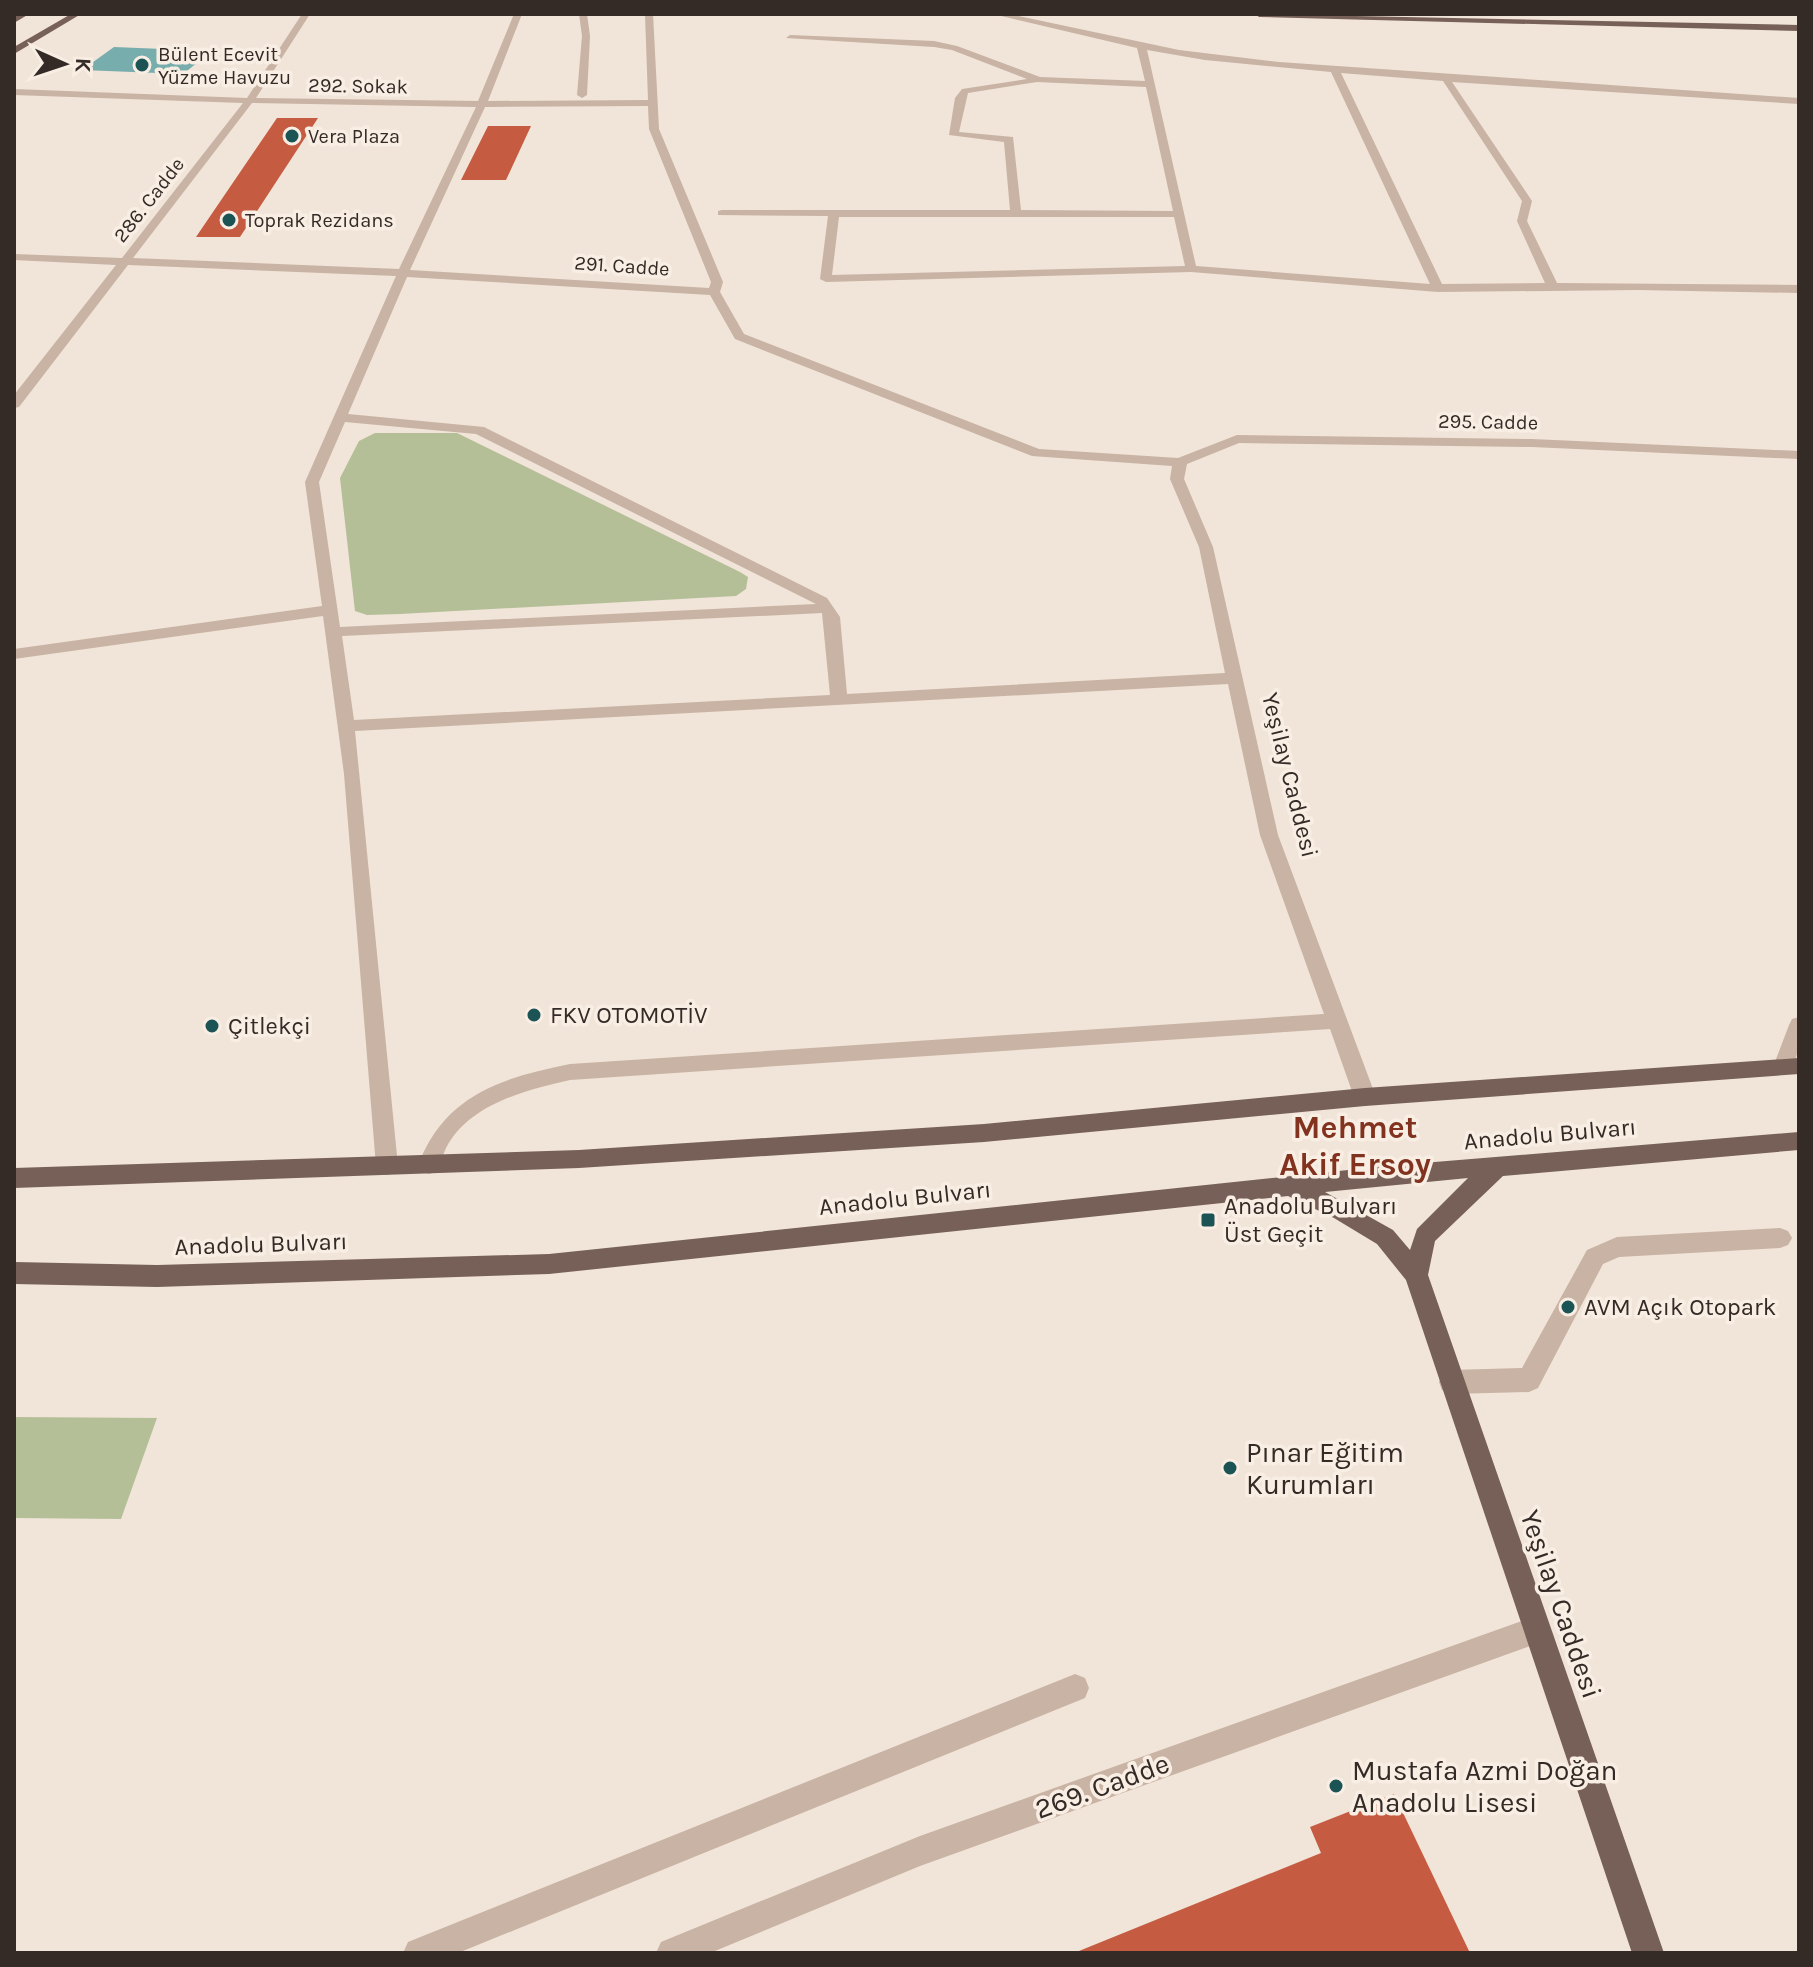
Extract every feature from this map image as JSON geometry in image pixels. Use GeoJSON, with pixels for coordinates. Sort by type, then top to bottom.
{"type":"FeatureCollection","features":[{"type":"Feature","properties":{"kind":"main road"},"geometry":{"type":"LineString","coordinates":[[14,20],[25,14]]}},
{"type":"Feature","properties":{"kind":"main road"},"geometry":{"type":"LineString","coordinates":[[14,38],[56,14]]}},
{"type":"Feature","properties":{"kind":"main road"},"geometry":{"type":"LineString","coordinates":[[14,51],[77,14]]}},
{"type":"Feature","properties":{"kind":"main road"},"geometry":{"type":"LineString","coordinates":[[1259,14],[1799,28]]}},
{"type":"Feature","properties":{"kind":"main road","name":"Anadolu Bulvarı"},"geometry":{"type":"LineString","coordinates":[[14,1178],[579,1159],[969,1134],[1365,1097],[1791,1067]]}},
{"type":"Feature","properties":{"kind":"main road","name":"Anadolu Bulvarı"},"geometry":{"type":"LineString","coordinates":[[14,1273],[157,1276],[549,1264],[1290,1186],[1797,1142]]}},
{"type":"Feature","properties":{"kind":"main road"},"geometry":{"type":"LineString","coordinates":[[1416,1275],[1425,1236],[1498,1166]]}},
{"type":"Feature","properties":{"kind":"main road","name":"Yeşilay Caddesi"},"geometry":{"type":"LineString","coordinates":[[1290,1186],[1342,1211],[1385,1237],[1416,1275],[1648,1953]]}},
{"type":"Feature","properties":{"kind":"street","name":"286. Cadde"},"geometry":{"type":"LineString","coordinates":[[14,404],[248,103],[306,14]]}},
{"type":"Feature","properties":{"kind":"street"},"geometry":{"type":"LineString","coordinates":[[387,1166],[346,726],[312,482],[338,417],[481,106],[518,14]]}},
{"type":"Feature","properties":{"kind":"street"},"geometry":{"type":"LineString","coordinates":[[582,95],[586,36],[583,14]]}},
{"type":"Feature","properties":{"kind":"street"},"geometry":{"type":"LineString","coordinates":[[649,14],[654,129],[717,282],[714,292],[739,336],[1037,453],[1180,462]]}},
{"type":"Feature","properties":{"kind":"street"},"geometry":{"type":"LineString","coordinates":[[997,14],[1202,56],[1446,79],[1794,100],[1799,111]]}},
{"type":"Feature","properties":{"kind":"street"},"geometry":{"type":"LineString","coordinates":[[790,38],[945,45],[1039,80]]}},
{"type":"Feature","properties":{"kind":"street"},"geometry":{"type":"LineString","coordinates":[[1141,44],[1191,269]]}},
{"type":"Feature","properties":{"kind":"street"},"geometry":{"type":"LineString","coordinates":[[1334,69],[1438,288]]}},
{"type":"Feature","properties":{"kind":"street"},"geometry":{"type":"LineString","coordinates":[[1446,79],[1527,201],[1522,221],[1553,287]]}},
{"type":"Feature","properties":{"kind":"street"},"geometry":{"type":"LineString","coordinates":[[1016,214],[1009,139],[954,135],[960,98],[965,91],[1039,80],[1150,84]]}},
{"type":"Feature","properties":{"kind":"street","name":"292. Sokak"},"geometry":{"type":"LineString","coordinates":[[14,92],[248,103],[481,106],[653,103]]}},
{"type":"Feature","properties":{"kind":"street"},"geometry":{"type":"LineString","coordinates":[[722,213],[1179,214]]}},
{"type":"Feature","properties":{"kind":"street"},"geometry":{"type":"LineString","coordinates":[[834,214],[826,279],[1191,269],[1438,288],[1799,289]]}},
{"type":"Feature","properties":{"kind":"street","name":"291. Cadde"},"geometry":{"type":"LineString","coordinates":[[14,257],[403,273],[714,292]]}},
{"type":"Feature","properties":{"kind":"street"},"geometry":{"type":"LineString","coordinates":[[338,417],[479,430],[822,601],[832,617],[839,698]]}},
{"type":"Feature","properties":{"kind":"street","name":"295. Cadde"},"geometry":{"type":"LineString","coordinates":[[1180,462],[1237,439],[1532,443],[1799,455]]}},
{"type":"Feature","properties":{"kind":"street","name":"Yeşilay Caddesi"},"geometry":{"type":"LineString","coordinates":[[1180,462],[1177,479],[1206,547],[1269,835],[1365,1097]]}},
{"type":"Feature","properties":{"kind":"street"},"geometry":{"type":"LineString","coordinates":[[333,632],[826,608]]}},
{"type":"Feature","properties":{"kind":"street"},"geometry":{"type":"LineString","coordinates":[[14,654],[330,610]]}},
{"type":"Feature","properties":{"kind":"street"},"geometry":{"type":"LineString","coordinates":[[346,726],[1235,678]]}},
{"type":"Feature","properties":{"kind":"street"},"geometry":{"type":"LineString","coordinates":[[429,1165],[438,1140],[467,1110],[523,1083],[570,1072],[1337,1021]]}},
{"type":"Feature","properties":{"kind":"street"},"geometry":{"type":"LineString","coordinates":[[1791,1067],[1799,1025]]}},
{"type":"Feature","properties":{"kind":"street"},"geometry":{"type":"LineString","coordinates":[[1451,1382],[1529,1380],[1595,1257],[1617,1247],[1780,1238]]}},
{"type":"Feature","properties":{"kind":"street","name":"269. Cadde"},"geometry":{"type":"LineString","coordinates":[[682,1951],[920,1851],[1536,1630]]}},
{"type":"Feature","properties":{"kind":"street"},"geometry":{"type":"LineString","coordinates":[[419,1953],[1075,1688]]}},
{"type":"Feature","properties":{"kind":"green space"},"geometry":{"type":"Polygon","coordinates":[[[375,433],[457,433],[740,572],[748,577],[746,589],[736,596],[400,614],[367,615],[355,611],[340,478],[359,441],[375,433]]]}},
{"type":"Feature","properties":{"kind":"green space"},"geometry":{"type":"Polygon","coordinates":[[[14,1417],[157,1418],[121,1519],[14,1518],[14,1417]]]}},
{"type":"Feature","properties":{"kind":"water","name":"Bülent Ecevit Yüzme Havuzu"},"geometry":{"type":"Polygon","coordinates":[[[114,47],[212,51],[183,74],[82,70],[114,47]]]}},
{"type":"Feature","properties":{"kind":"building"},"geometry":{"type":"Polygon","coordinates":[[[277,118],[318,118],[240,237],[196,237],[277,118]]]}},
{"type":"Feature","properties":{"kind":"building"},"geometry":{"type":"Polygon","coordinates":[[[488,126],[531,126],[506,180],[461,180],[488,126]]]}},
{"type":"Feature","properties":{"kind":"building","name":"Mustafa Azmi Doğan Anadolu Lisesi"},"geometry":{"type":"Polygon","coordinates":[[[1394,1794],[1470,1953],[1074,1953],[1321,1853],[1310,1827],[1394,1794]]]}},
{"type":"Feature","properties":{"kind":"place","name":"Bülent Ecevit Yüzme Havuzu"},"geometry":{"type":"Point","coordinates":[142,65]}},
{"type":"Feature","properties":{"kind":"place","name":"Vera Plaza"},"geometry":{"type":"Point","coordinates":[292,136]}},
{"type":"Feature","properties":{"kind":"place","name":"Toprak Rezidans"},"geometry":{"type":"Point","coordinates":[229,220]}},
{"type":"Feature","properties":{"kind":"place","name":"FKV OTOMOTİV"},"geometry":{"type":"Point","coordinates":[534,1015]}},
{"type":"Feature","properties":{"kind":"place","name":"Çitlekçi"},"geometry":{"type":"Point","coordinates":[212,1026]}},
{"type":"Feature","properties":{"kind":"place","name":"Anadolu Bulvarı Üst Geçit"},"geometry":{"type":"Point","coordinates":[1208,1220]}},
{"type":"Feature","properties":{"kind":"place","name":"AVM Açık Otopark"},"geometry":{"type":"Point","coordinates":[1568,1307]}},
{"type":"Feature","properties":{"kind":"place","name":"Pınar Eğitim Kurumları"},"geometry":{"type":"Point","coordinates":[1230,1468]}},
{"type":"Feature","properties":{"kind":"place","name":"Mustafa Azmi Doğan Anadolu Lisesi"},"geometry":{"type":"Point","coordinates":[1336,1786]}},
{"type":"Feature","properties":{"kind":"district","name":"Mehmet Akif Ersoy"},"geometry":{"type":"Point","coordinates":[1355,1146]}}]}
